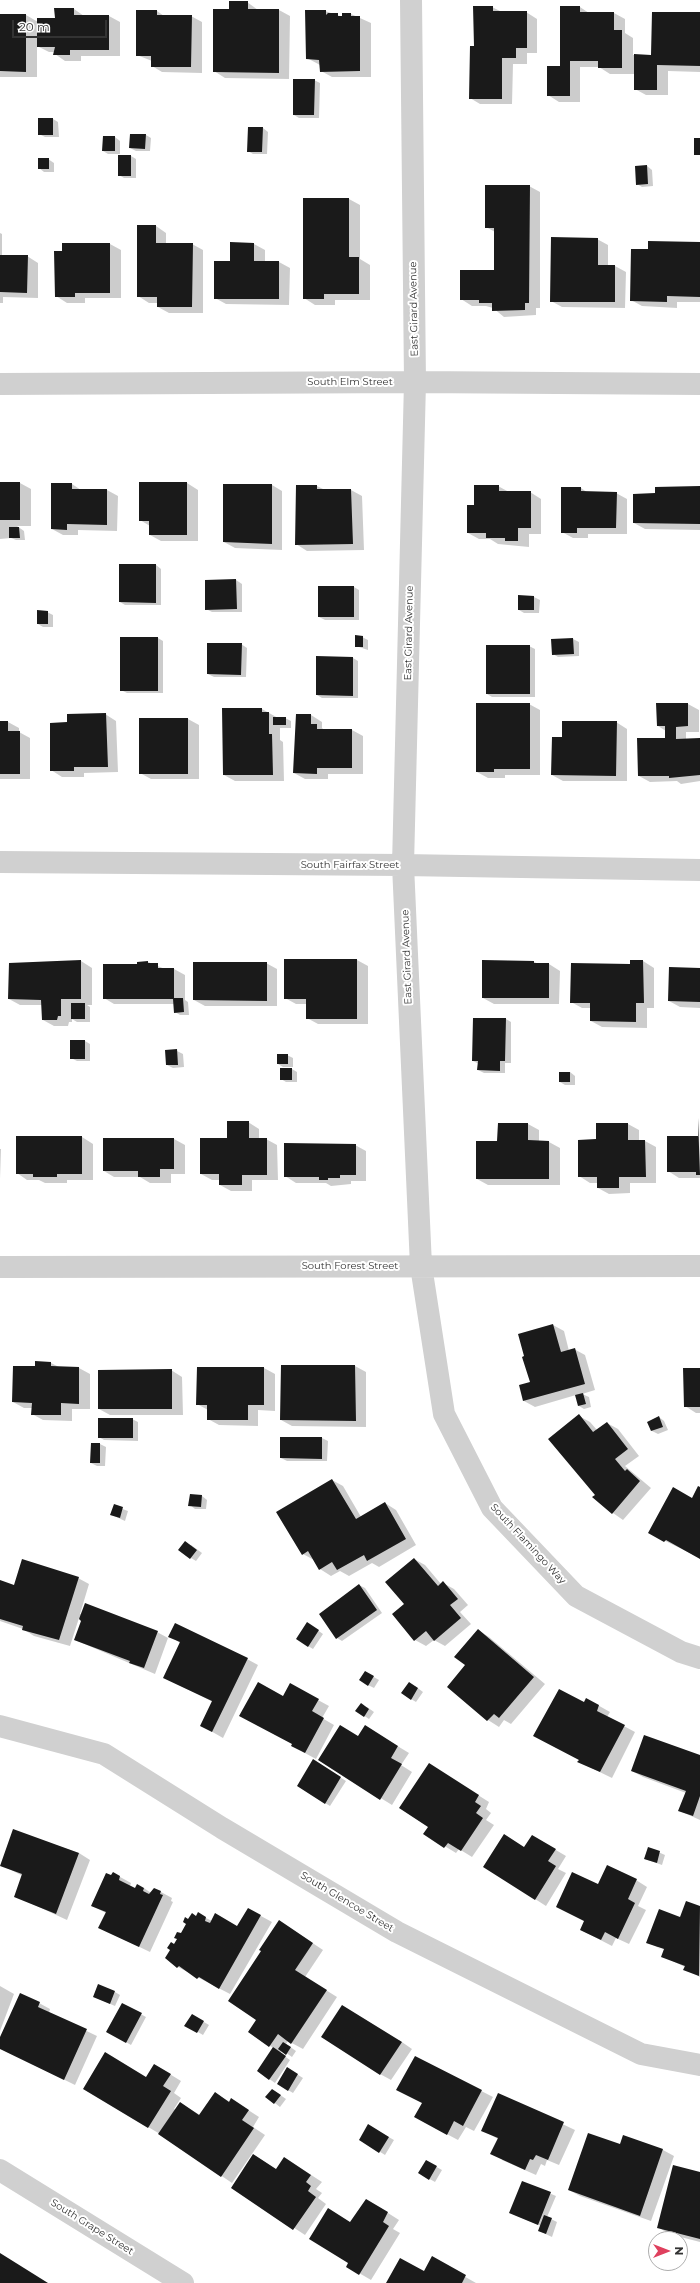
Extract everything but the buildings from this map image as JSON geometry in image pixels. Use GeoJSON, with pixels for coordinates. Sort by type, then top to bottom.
{"type":"FeatureCollection","features":[{"type":"Feature","properties":{"kind":"street","name":"East Girard Avenue"},"geometry":{"type":"LineString","coordinates":[[411,0],[415,382],[403,865],[420,1266]]}},
{"type":"Feature","properties":{"kind":"street","name":"South Elm Street"},"geometry":{"type":"LineString","coordinates":[[0,384],[415,382],[700,384]]}},
{"type":"Feature","properties":{"kind":"street","name":"South Fairfax Street"},"geometry":{"type":"LineString","coordinates":[[0,862],[403,865],[700,870]]}},
{"type":"Feature","properties":{"kind":"street","name":"South Flamingo Way"},"geometry":{"type":"LineString","coordinates":[[420,1266],[444,1414],[492,1508],[576,1596],[680,1652],[700,1658]]}},
{"type":"Feature","properties":{"kind":"street","name":"South Forest Street"},"geometry":{"type":"LineString","coordinates":[[0,1267],[700,1266]]}},
{"type":"Feature","properties":{"kind":"street","name":"South Glencoe Street"},"geometry":{"type":"LineString","coordinates":[[0,1726],[104,1754],[222,1828],[397,1932],[641,2054],[700,2065]]}},
{"type":"Feature","properties":{"kind":"street","name":"South Grape Street"},"geometry":{"type":"LineString","coordinates":[[0,2170],[183,2283]]}}]}
